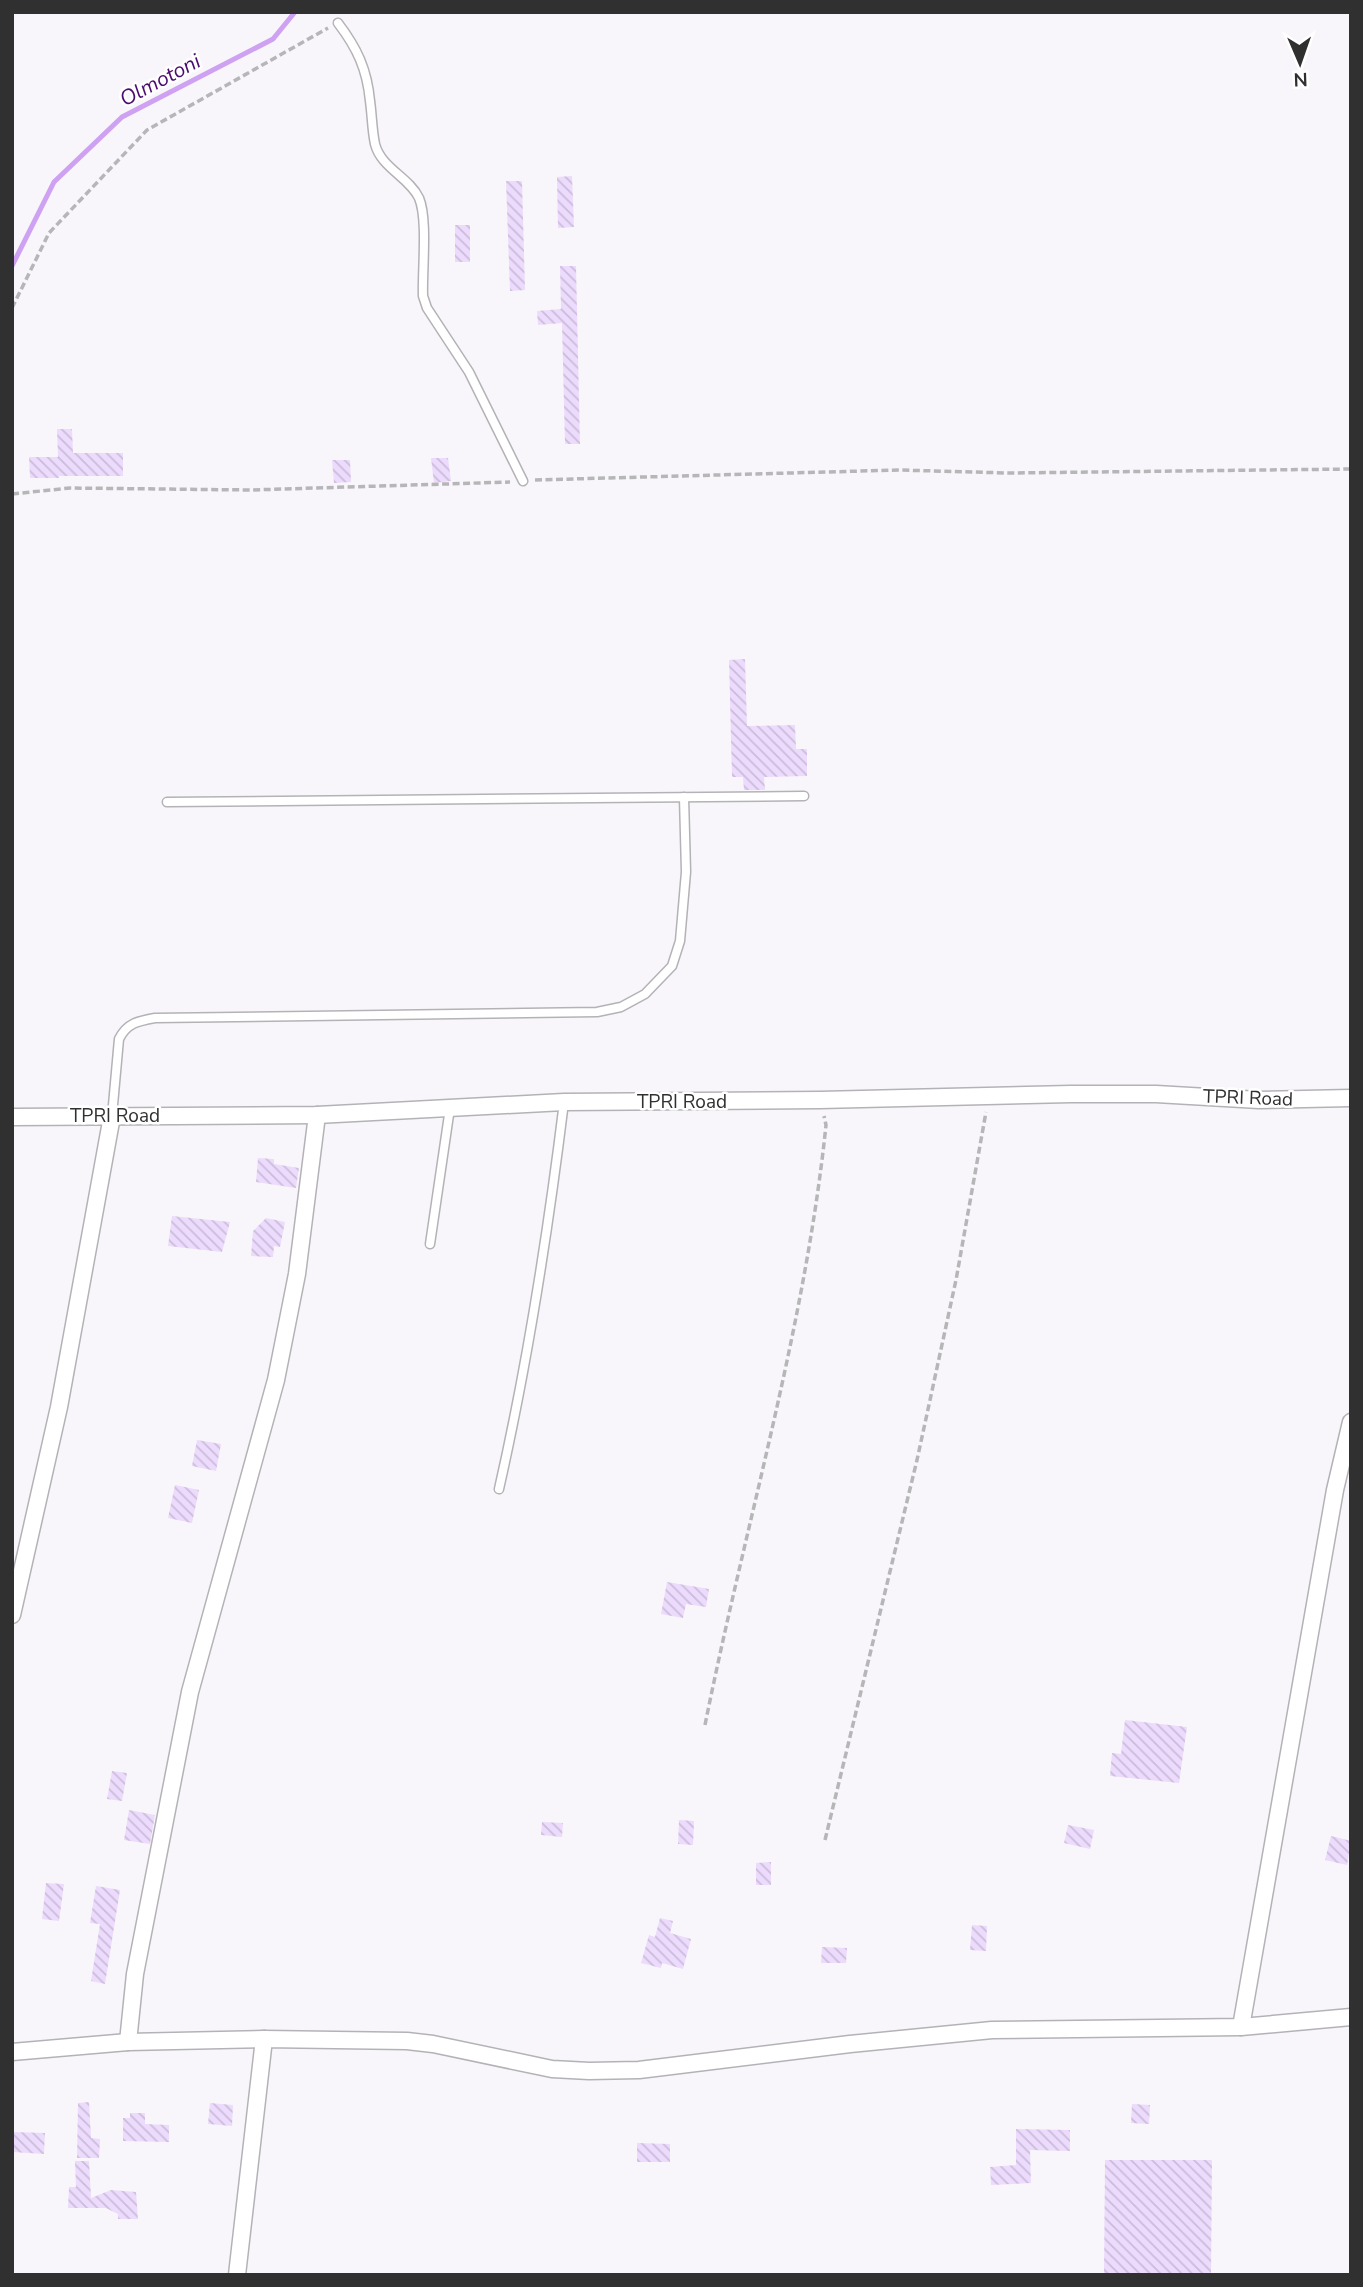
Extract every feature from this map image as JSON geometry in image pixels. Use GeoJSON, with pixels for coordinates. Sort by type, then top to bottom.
{"type":"FeatureCollection","features":[{"type":"Feature","properties":{"kind":"street","name":"TPRI Road"},"geometry":{"type":"LineString","coordinates":[[12,1117],[317,1115],[564,1102],[1156,1094],[1259,1100],[1351,1098]]}},
{"type":"Feature","properties":{"kind":"street"},"geometry":{"type":"LineString","coordinates":[[128,2042],[135,1973],[190,1692],[276,1380],[297,1275],[317,1115]]}},
{"type":"Feature","properties":{"kind":"street"},"geometry":{"type":"LineString","coordinates":[[12,1615],[59,1407],[112,1116]]}},
{"type":"Feature","properties":{"kind":"street"},"geometry":{"type":"LineString","coordinates":[[1241,2027],[1335,1490],[1351,1422]]}},
{"type":"Feature","properties":{"kind":"street"},"geometry":{"type":"LineString","coordinates":[[12,2052],[128,2042],[264,2039],[407,2041],[552,2069],[639,2070],[850,2043],[992,2031],[1241,2027],[1351,2017]]}},
{"type":"Feature","properties":{"kind":"street"},"geometry":{"type":"LineString","coordinates":[[236,2275],[264,2039]]}},
{"type":"Feature","properties":{"kind":"lane"},"geometry":{"type":"LineString","coordinates":[[338,23],[355,45],[363,62],[368,80],[376,147],[389,167],[419,198],[422,213],[423,296],[427,308],[469,372],[523,481]]}},
{"type":"Feature","properties":{"kind":"lane"},"geometry":{"type":"LineString","coordinates":[[167,802],[804,796]]}},
{"type":"Feature","properties":{"kind":"lane"},"geometry":{"type":"LineString","coordinates":[[112,1116],[119,1039],[132,1023],[155,1018],[597,1012],[621,1007],[645,995],[672,967],[680,941],[686,872],[684,797]]}},
{"type":"Feature","properties":{"kind":"lane"},"geometry":{"type":"LineString","coordinates":[[499,1489],[528,1342],[556,1172],[564,1102]]}},
{"type":"Feature","properties":{"kind":"lane"},"geometry":{"type":"LineString","coordinates":[[430,1244],[450,1108]]}},
{"type":"Feature","properties":{"kind":"path"},"geometry":{"type":"LineString","coordinates":[[12,308],[49,233],[147,130],[338,23]]}},
{"type":"Feature","properties":{"kind":"path"},"geometry":{"type":"LineString","coordinates":[[12,494],[70,488],[251,490],[899,470],[1008,474],[1351,469]]}},
{"type":"Feature","properties":{"kind":"path"},"geometry":{"type":"LineString","coordinates":[[825,1840],[917,1460],[956,1280],[989,1096]]}},
{"type":"Feature","properties":{"kind":"path"},"geometry":{"type":"LineString","coordinates":[[705,1725],[800,1303],[820,1185],[826,1125],[820,1100]]}},
{"type":"Feature","properties":{"kind":"building"},"geometry":{"type":"Polygon","coordinates":[[[572,176],[574,227],[558,228],[557,177],[572,176]]]}},
{"type":"Feature","properties":{"kind":"building"},"geometry":{"type":"Polygon","coordinates":[[[506,181],[522,181],[525,290],[510,291],[506,181]]]}},
{"type":"Feature","properties":{"kind":"building"},"geometry":{"type":"Polygon","coordinates":[[[455,225],[470,225],[470,262],[455,262],[455,225]]]}},
{"type":"Feature","properties":{"kind":"building"},"geometry":{"type":"Polygon","coordinates":[[[560,266],[576,266],[580,444],[565,444],[562,323],[538,325],[537,311],[561,309],[560,266]]]}},
{"type":"Feature","properties":{"kind":"building"},"geometry":{"type":"Polygon","coordinates":[[[57,429],[72,429],[73,453],[123,453],[123,476],[30,478],[29,457],[58,457],[57,429]]]}},
{"type":"Feature","properties":{"kind":"building"},"geometry":{"type":"Polygon","coordinates":[[[431,458],[448,458],[451,481],[434,483],[431,458]]]}},
{"type":"Feature","properties":{"kind":"building"},"geometry":{"type":"Polygon","coordinates":[[[332,460],[350,460],[351,482],[334,483],[332,460]]]}},
{"type":"Feature","properties":{"kind":"building"},"geometry":{"type":"Polygon","coordinates":[[[745,659],[747,726],[795,725],[796,749],[807,749],[807,776],[764,777],[765,790],[744,790],[743,777],[732,777],[729,660],[745,659]]]}},
{"type":"Feature","properties":{"kind":"building"},"geometry":{"type":"Polygon","coordinates":[[[258,1158],[274,1159],[274,1164],[299,1168],[296,1188],[256,1182],[258,1158]]]}},
{"type":"Feature","properties":{"kind":"building"},"geometry":{"type":"Polygon","coordinates":[[[172,1216],[230,1222],[222,1252],[168,1246],[172,1216]]]}},
{"type":"Feature","properties":{"kind":"building"},"geometry":{"type":"Polygon","coordinates":[[[266,1218],[285,1222],[280,1247],[274,1246],[273,1257],[251,1256],[253,1231],[266,1218]]]}},
{"type":"Feature","properties":{"kind":"building"},"geometry":{"type":"Polygon","coordinates":[[[197,1440],[221,1444],[216,1471],[192,1466],[197,1440]]]}},
{"type":"Feature","properties":{"kind":"building"},"geometry":{"type":"Polygon","coordinates":[[[175,1485],[199,1490],[192,1523],[168,1518],[175,1485]]]}},
{"type":"Feature","properties":{"kind":"building"},"geometry":{"type":"Polygon","coordinates":[[[667,1582],[709,1589],[706,1607],[686,1604],[683,1618],[661,1614],[667,1582]]]}},
{"type":"Feature","properties":{"kind":"building"},"geometry":{"type":"Polygon","coordinates":[[[1125,1720],[1187,1727],[1179,1783],[1110,1776],[1112,1753],[1121,1754],[1125,1720]]]}},
{"type":"Feature","properties":{"kind":"building"},"geometry":{"type":"Polygon","coordinates":[[[112,1771],[127,1773],[122,1801],[107,1799],[112,1771]]]}},
{"type":"Feature","properties":{"kind":"building"},"geometry":{"type":"Polygon","coordinates":[[[129,1810],[155,1815],[150,1844],[124,1840],[129,1810]]]}},
{"type":"Feature","properties":{"kind":"building"},"geometry":{"type":"Polygon","coordinates":[[[679,1820],[694,1821],[693,1845],[678,1844],[679,1820]]]}},
{"type":"Feature","properties":{"kind":"building"},"geometry":{"type":"Polygon","coordinates":[[[542,1822],[563,1823],[562,1837],[541,1835],[542,1822]]]}},
{"type":"Feature","properties":{"kind":"building"},"geometry":{"type":"Polygon","coordinates":[[[1068,1825],[1094,1830],[1090,1849],[1064,1843],[1068,1825]]]}},
{"type":"Feature","properties":{"kind":"building"},"geometry":{"type":"Polygon","coordinates":[[[1331,1836],[1351,1841],[1347,1865],[1325,1860],[1331,1836]]]}},
{"type":"Feature","properties":{"kind":"building"},"geometry":{"type":"Polygon","coordinates":[[[771,1862],[771,1885],[756,1885],[756,1863],[771,1862]]]}},
{"type":"Feature","properties":{"kind":"building"},"geometry":{"type":"Polygon","coordinates":[[[46,1883],[64,1884],[59,1921],[42,1919],[46,1883]]]}},
{"type":"Feature","properties":{"kind":"building"},"geometry":{"type":"Polygon","coordinates":[[[96,1886],[120,1890],[105,1984],[91,1981],[100,1924],[90,1923],[96,1886]]]}},
{"type":"Feature","properties":{"kind":"building"},"geometry":{"type":"Polygon","coordinates":[[[660,1918],[673,1921],[670,1933],[691,1939],[683,1969],[662,1963],[661,1968],[641,1963],[649,1935],[655,1937],[660,1918]]]}},
{"type":"Feature","properties":{"kind":"building"},"geometry":{"type":"Polygon","coordinates":[[[972,1925],[987,1926],[986,1951],[970,1950],[972,1925]]]}},
{"type":"Feature","properties":{"kind":"building"},"geometry":{"type":"Polygon","coordinates":[[[822,1947],[847,1948],[846,1963],[821,1963],[822,1947]]]}},
{"type":"Feature","properties":{"kind":"building"},"geometry":{"type":"Polygon","coordinates":[[[89,2102],[91,2138],[100,2139],[99,2158],[77,2158],[78,2103],[89,2102]]]}},
{"type":"Feature","properties":{"kind":"building"},"geometry":{"type":"Polygon","coordinates":[[[210,2103],[233,2105],[232,2126],[208,2124],[210,2103]]]}},
{"type":"Feature","properties":{"kind":"building"},"geometry":{"type":"Polygon","coordinates":[[[1132,2104],[1150,2105],[1149,2124],[1131,2123],[1132,2104]]]}},
{"type":"Feature","properties":{"kind":"building"},"geometry":{"type":"Polygon","coordinates":[[[130,2113],[145,2113],[145,2124],[169,2125],[169,2142],[123,2141],[123,2118],[130,2118],[130,2113]]]}},
{"type":"Feature","properties":{"kind":"building"},"geometry":{"type":"Polygon","coordinates":[[[1016,2129],[1070,2130],[1070,2151],[1030,2150],[1031,2183],[991,2185],[990,2167],[1016,2165],[1016,2129]]]}},
{"type":"Feature","properties":{"kind":"building"},"geometry":{"type":"Polygon","coordinates":[[[12,2132],[45,2133],[44,2154],[12,2152],[12,2132]]]}},
{"type":"Feature","properties":{"kind":"building"},"geometry":{"type":"Polygon","coordinates":[[[637,2143],[670,2144],[670,2162],[637,2162],[637,2143]]]}},
{"type":"Feature","properties":{"kind":"building"},"geometry":{"type":"Polygon","coordinates":[[[1105,2160],[1212,2160],[1211,2275],[1104,2275],[1105,2160]]]}},
{"type":"Feature","properties":{"kind":"building"},"geometry":{"type":"Polygon","coordinates":[[[75,2161],[89,2161],[91,2198],[111,2190],[136,2192],[138,2219],[118,2219],[118,2214],[106,2208],[68,2208],[69,2187],[76,2187],[75,2161]]]}},
{"type":"Feature","properties":{"kind":"waterway","name":"Olmotoni"},"geometry":{"type":"LineString","coordinates":[[12,266],[54,182],[122,117],[273,39],[295,12]]}}]}
